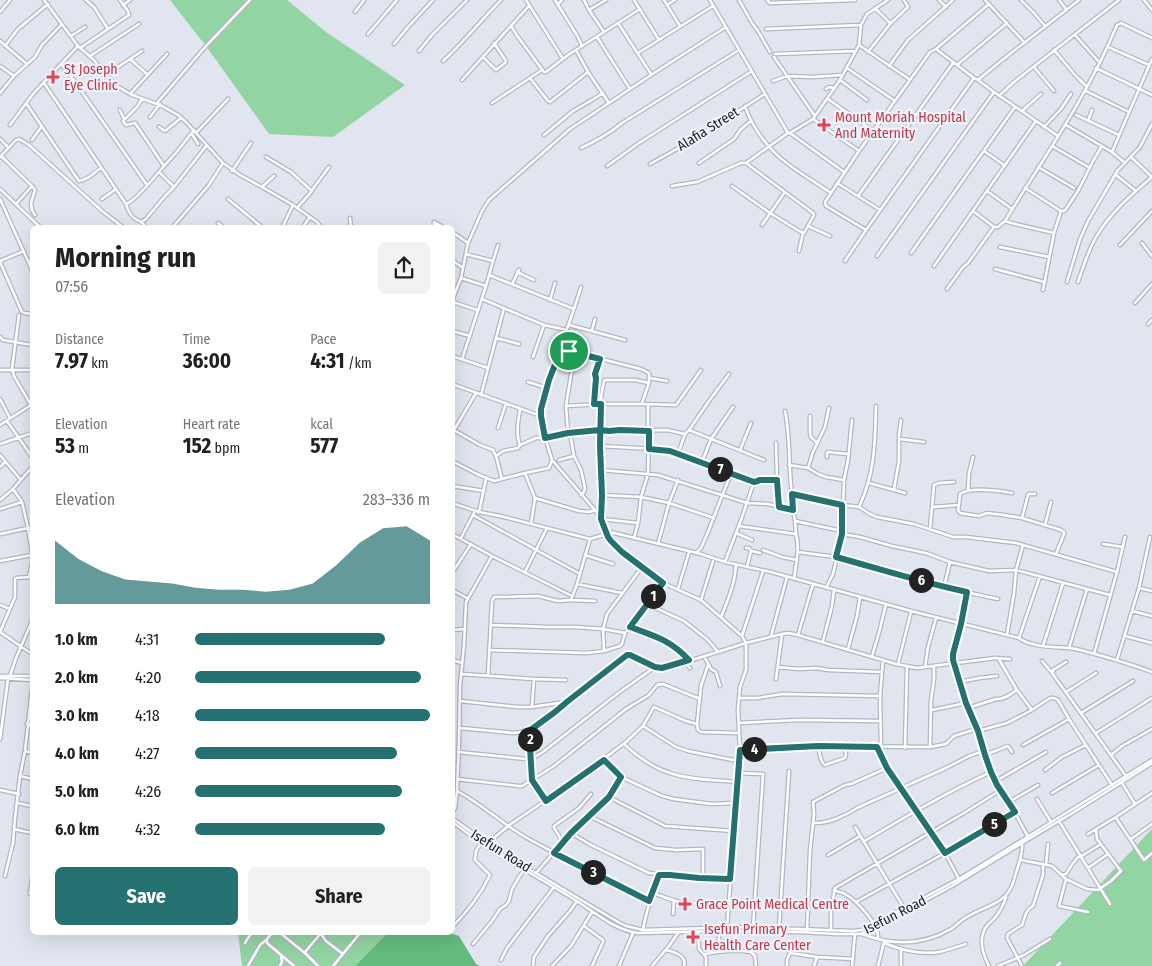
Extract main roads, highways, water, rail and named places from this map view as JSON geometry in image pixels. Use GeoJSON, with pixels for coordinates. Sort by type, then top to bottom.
{"type":"FeatureCollection","features":[{"type":"Feature","properties":{"kind":"place","name":"St Joseph Eye Clinic"},"geometry":{"type":"Point","coordinates":[53,77]}},
{"type":"Feature","properties":{"kind":"place","name":"Mount Moriah Hospital And Maternity"},"geometry":{"type":"Point","coordinates":[824,125]}},
{"type":"Feature","properties":{"kind":"place","name":"Grace Point Medical Centre"},"geometry":{"type":"Point","coordinates":[685,904]}},
{"type":"Feature","properties":{"kind":"place","name":"Isefun Primary Health Care Center"},"geometry":{"type":"Point","coordinates":[693,937]}}]}
